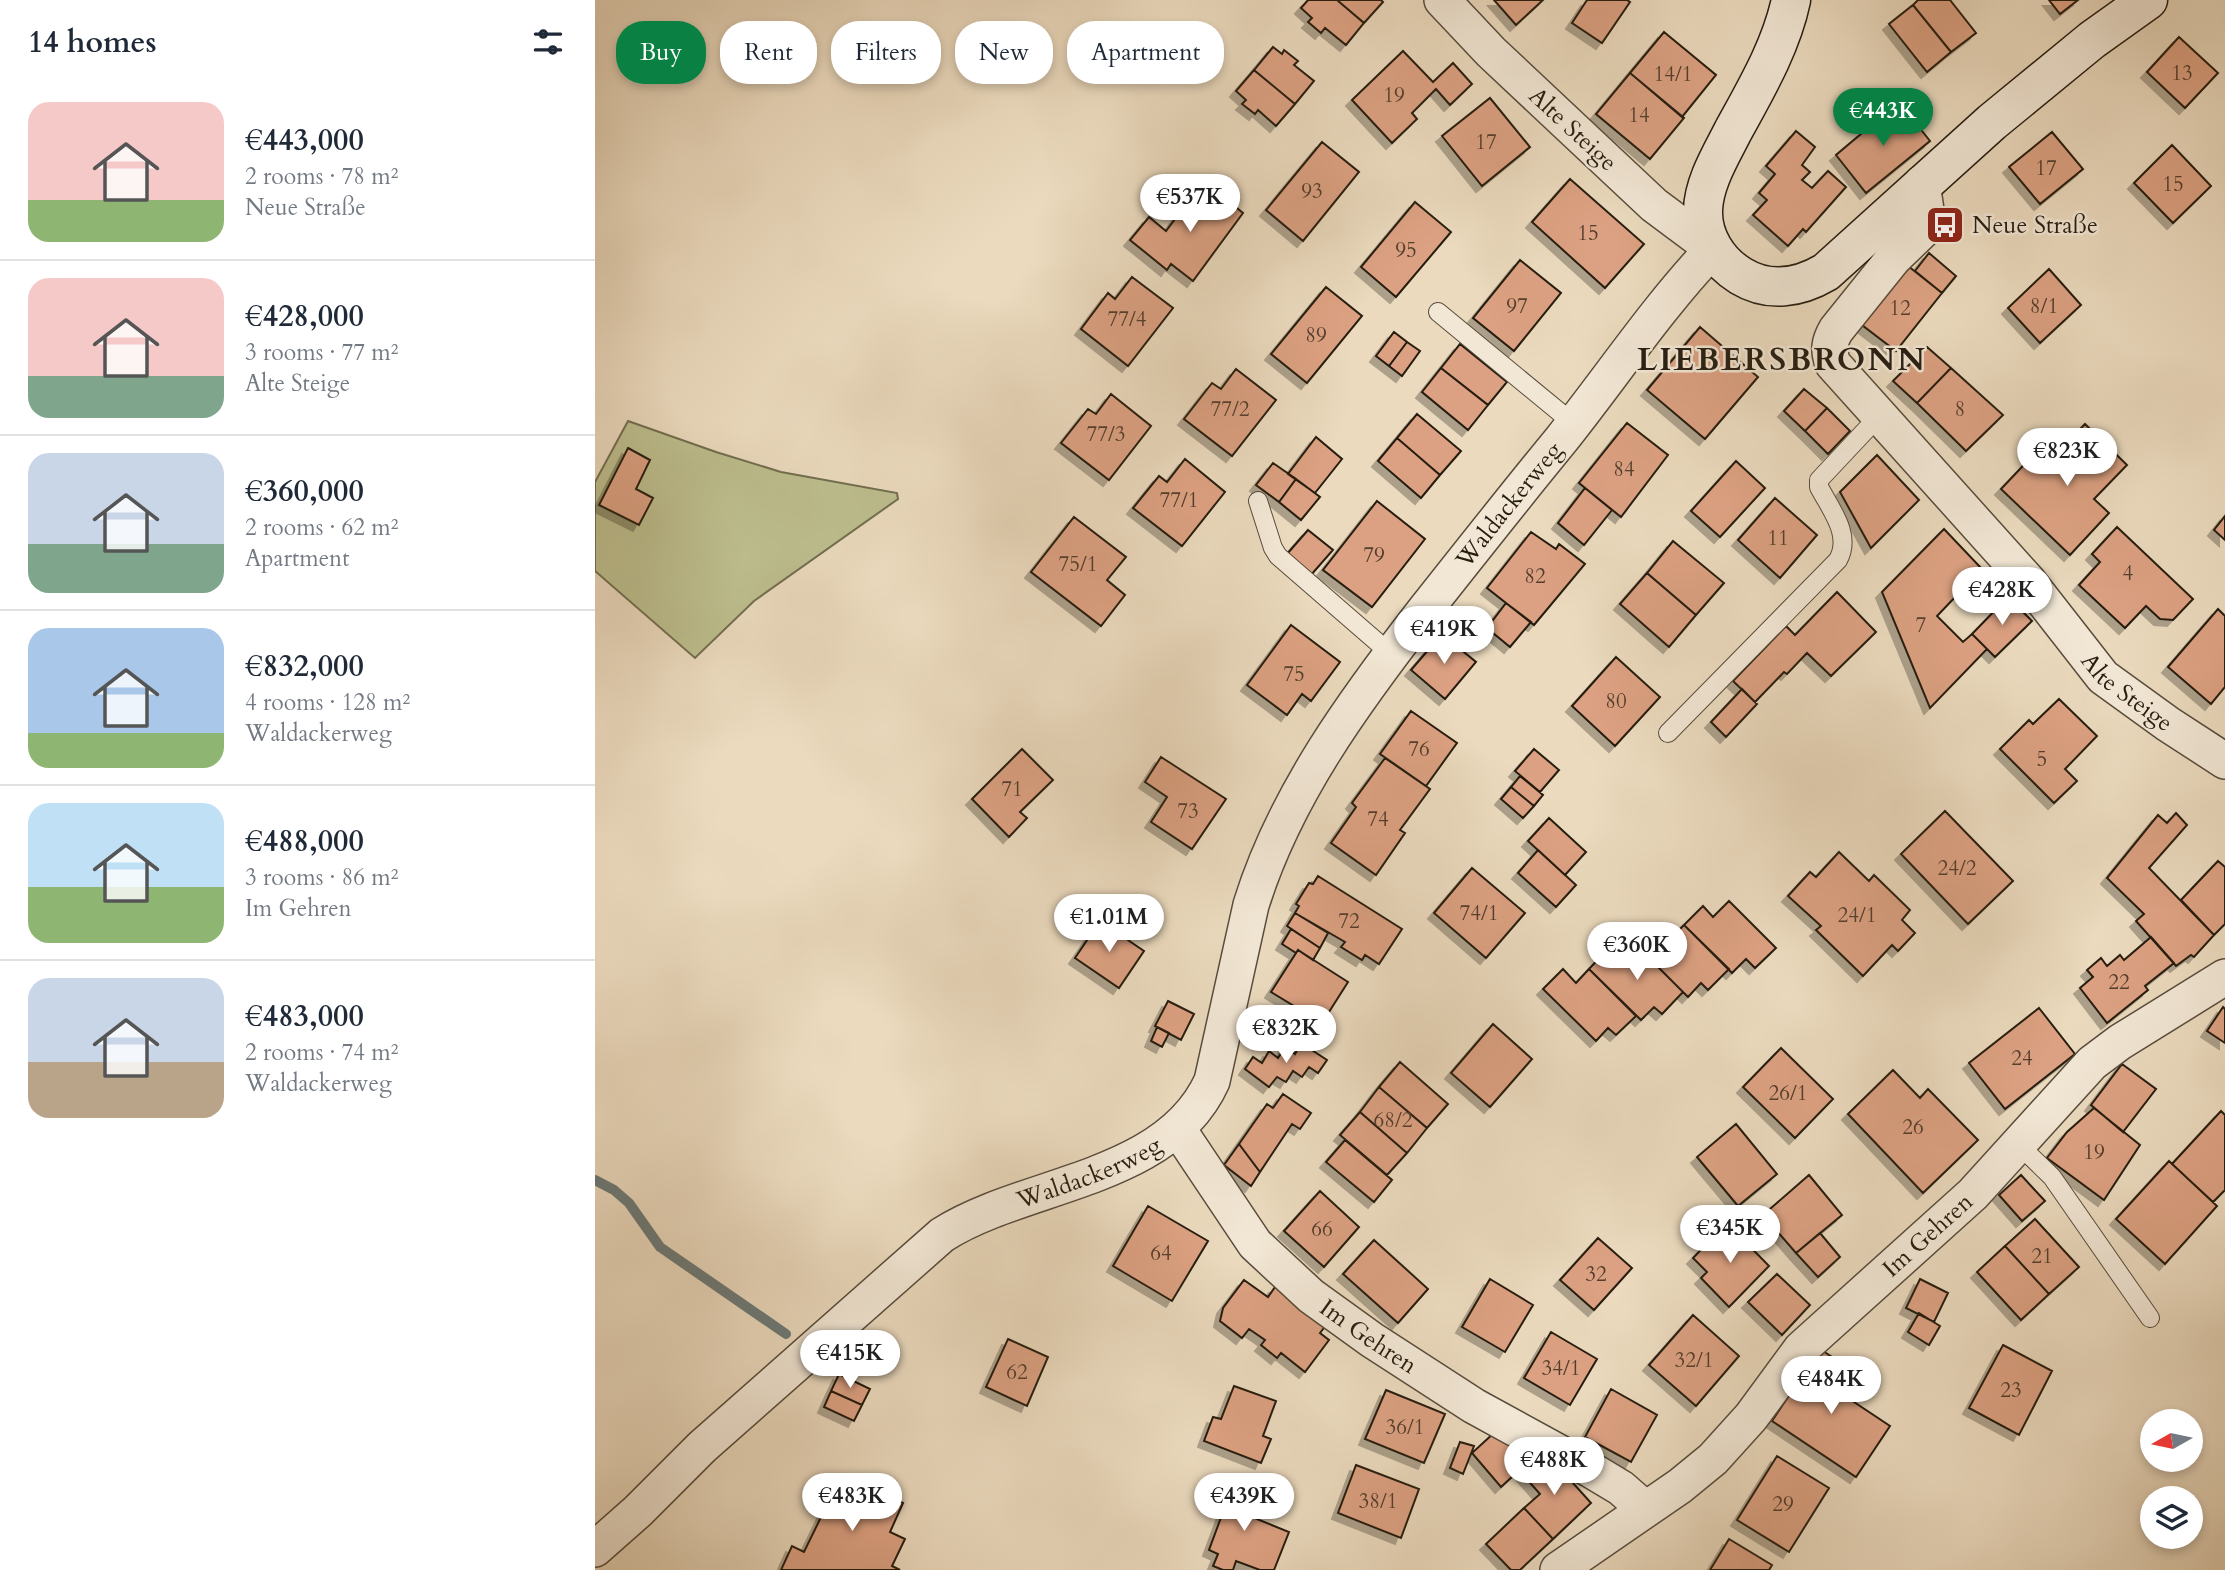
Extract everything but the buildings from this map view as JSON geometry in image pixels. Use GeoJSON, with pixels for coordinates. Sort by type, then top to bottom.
{"type":"FeatureCollection","features":[{"type":"Feature","properties":{"kind":"street","name":"Alte Steige"},"geometry":{"type":"LineString","coordinates":[[1442,0],[1491,52],[1654,205],[1713,249]]}},
{"type":"Feature","properties":{"kind":"street"},"geometry":{"type":"LineString","coordinates":[[1791,0],[1775,51],[1725,146],[1708,185],[1702,211],[1703,225],[1713,249],[1729,268],[1759,285],[1778,287],[1805,283],[1826,272],[1922,183],[2064,62],[2148,0]]}},
{"type":"Feature","properties":{"kind":"street","name":"Alte Steige"},"geometry":{"type":"LineString","coordinates":[[1922,183],[1927,218],[1924,229],[1893,259],[1849,312],[1830,342],[1830,353],[1836,369],[2028,581],[2103,677],[2225,761]]}},
{"type":"Feature","properties":{"kind":"street","name":"Waldackerweg"},"geometry":{"type":"LineString","coordinates":[[595,1549],[638,1511],[702,1447],[942,1235],[972,1217],[1065,1185],[1146,1150],[1178,1129],[1200,1106],[1212,1081],[1258,882],[1282,829],[1336,732],[1391,654],[1574,424],[1675,289],[1713,249]]}},
{"type":"Feature","properties":{"kind":"street","name":"Im Gehren"},"geometry":{"type":"LineString","coordinates":[[1558,1570],[1694,1476],[1713,1459],[1751,1417],[1801,1349],[1973,1194],[2078,1077],[2109,1049],[2225,977]]}},
{"type":"Feature","properties":{"kind":"street","name":"Im Gehren"},"geometry":{"type":"LineString","coordinates":[[1178,1129],[1255,1244],[1311,1296],[1371,1340],[1474,1406],[1611,1482],[1645,1508]]}},
{"type":"Feature","properties":{"kind":"lane","name":"Waldackerweg"},"geometry":{"type":"LineString","coordinates":[[1438,312],[1574,424]]}},
{"type":"Feature","properties":{"kind":"lane"},"geometry":{"type":"LineString","coordinates":[[1668,733],[1838,561],[1843,548],[1843,534],[1819,487],[1819,480],[1879,416]]}},
{"type":"Feature","properties":{"kind":"lane"},"geometry":{"type":"LineString","coordinates":[[1258,501],[1278,556],[1391,654]]}},
{"type":"Feature","properties":{"kind":"lane"},"geometry":{"type":"LineString","coordinates":[[2018,1144],[2052,1177],[2150,1318]]}},
{"type":"Feature","properties":{"kind":"green space"},"geometry":{"type":"Polygon","coordinates":[[[628,421],[781,472],[897,493],[898,499],[754,601],[695,658],[595,571],[595,482],[628,421]]]}},
{"type":"Feature","properties":{"kind":"waterway"},"geometry":{"type":"LineString","coordinates":[[595,1180],[614,1190],[629,1203],[660,1247],[786,1334]]}},
{"type":"Feature","properties":{"kind":"place","name":"Neue Straße"},"geometry":{"type":"Point","coordinates":[1945,225]}},
{"type":"Feature","properties":{"kind":"district","name":"LIEBERSBRONN"},"geometry":{"type":"Point","coordinates":[1782,359]}}]}
